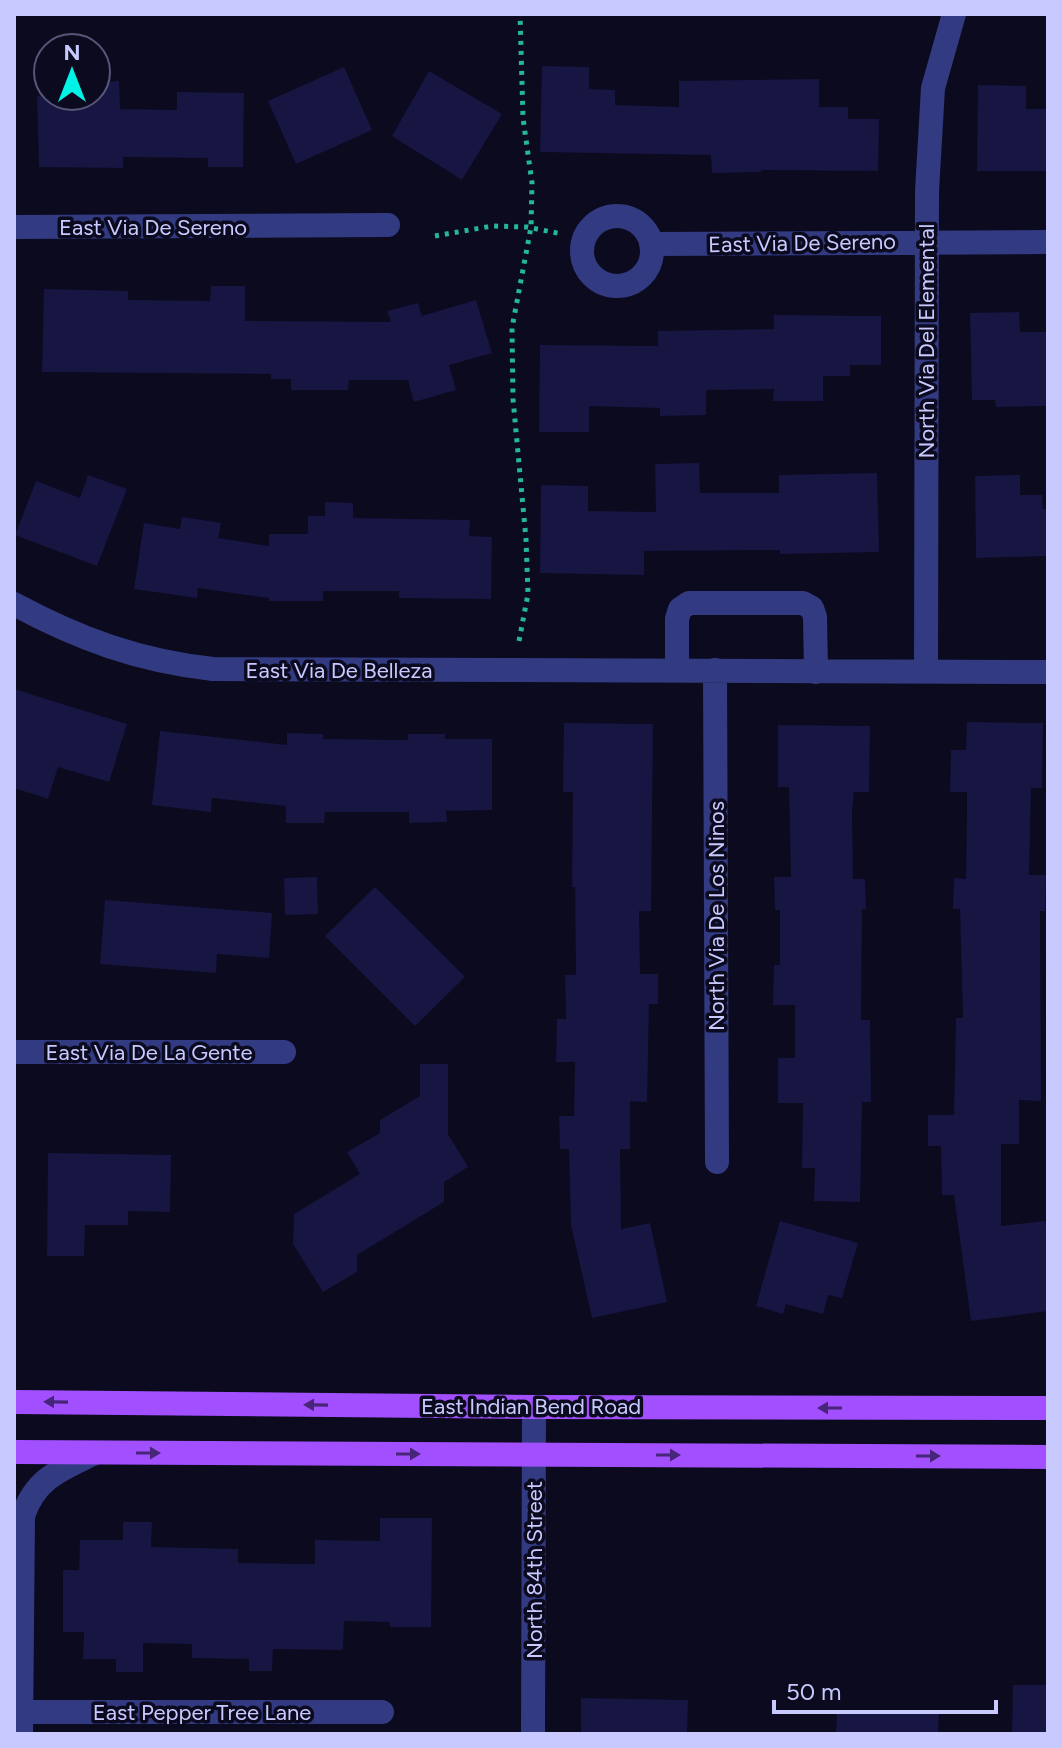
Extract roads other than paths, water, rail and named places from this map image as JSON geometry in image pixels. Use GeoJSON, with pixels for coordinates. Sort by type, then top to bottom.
{"type":"FeatureCollection","features":[{"type":"Feature","properties":{"kind":"main road","name":"East Indian Bend Road"},"geometry":{"type":"LineString","coordinates":[[14,1402],[1048,1408]]}},
{"type":"Feature","properties":{"kind":"main road"},"geometry":{"type":"LineString","coordinates":[[14,1452],[1048,1457]]}},
{"type":"Feature","properties":{"kind":"street","name":"North Via Del Elemental"},"geometry":{"type":"LineString","coordinates":[[926,671],[927,191],[933,88],[954,14]]}},
{"type":"Feature","properties":{"kind":"street","name":"East Via De Sereno"},"geometry":{"type":"LineString","coordinates":[[14,227],[388,225]]}},
{"type":"Feature","properties":{"kind":"street","name":"East Via De Sereno"},"geometry":{"type":"LineString","coordinates":[[651,244],[1048,242]]}},
{"type":"Feature","properties":{"kind":"street"},"geometry":{"type":"LineString","coordinates":[[677,670],[677,619],[680,609],[689,603],[803,603],[812,608],[815,617],[816,672]]}},
{"type":"Feature","properties":{"kind":"street","name":"East Via De Belleza"},"geometry":{"type":"LineString","coordinates":[[14,604],[54,625],[114,649],[168,664],[213,669],[1048,672]]}},
{"type":"Feature","properties":{"kind":"street","name":"North Via De Los Ninos"},"geometry":{"type":"LineString","coordinates":[[715,670],[717,1162]]}},
{"type":"Feature","properties":{"kind":"street","name":"East Via De La Gente"},"geometry":{"type":"LineString","coordinates":[[14,1052],[284,1052]]}},
{"type":"Feature","properties":{"kind":"street","name":"North 84th Street"},"geometry":{"type":"LineString","coordinates":[[533,1734],[534,1407]]}},
{"type":"Feature","properties":{"kind":"street"},"geometry":{"type":"LineString","coordinates":[[21,1723],[23,1516],[33,1492],[49,1476],[95,1453]]}},
{"type":"Feature","properties":{"kind":"street","name":"East Pepper Tree Lane"},"geometry":{"type":"LineString","coordinates":[[21,1723],[382,1712]]}}]}
